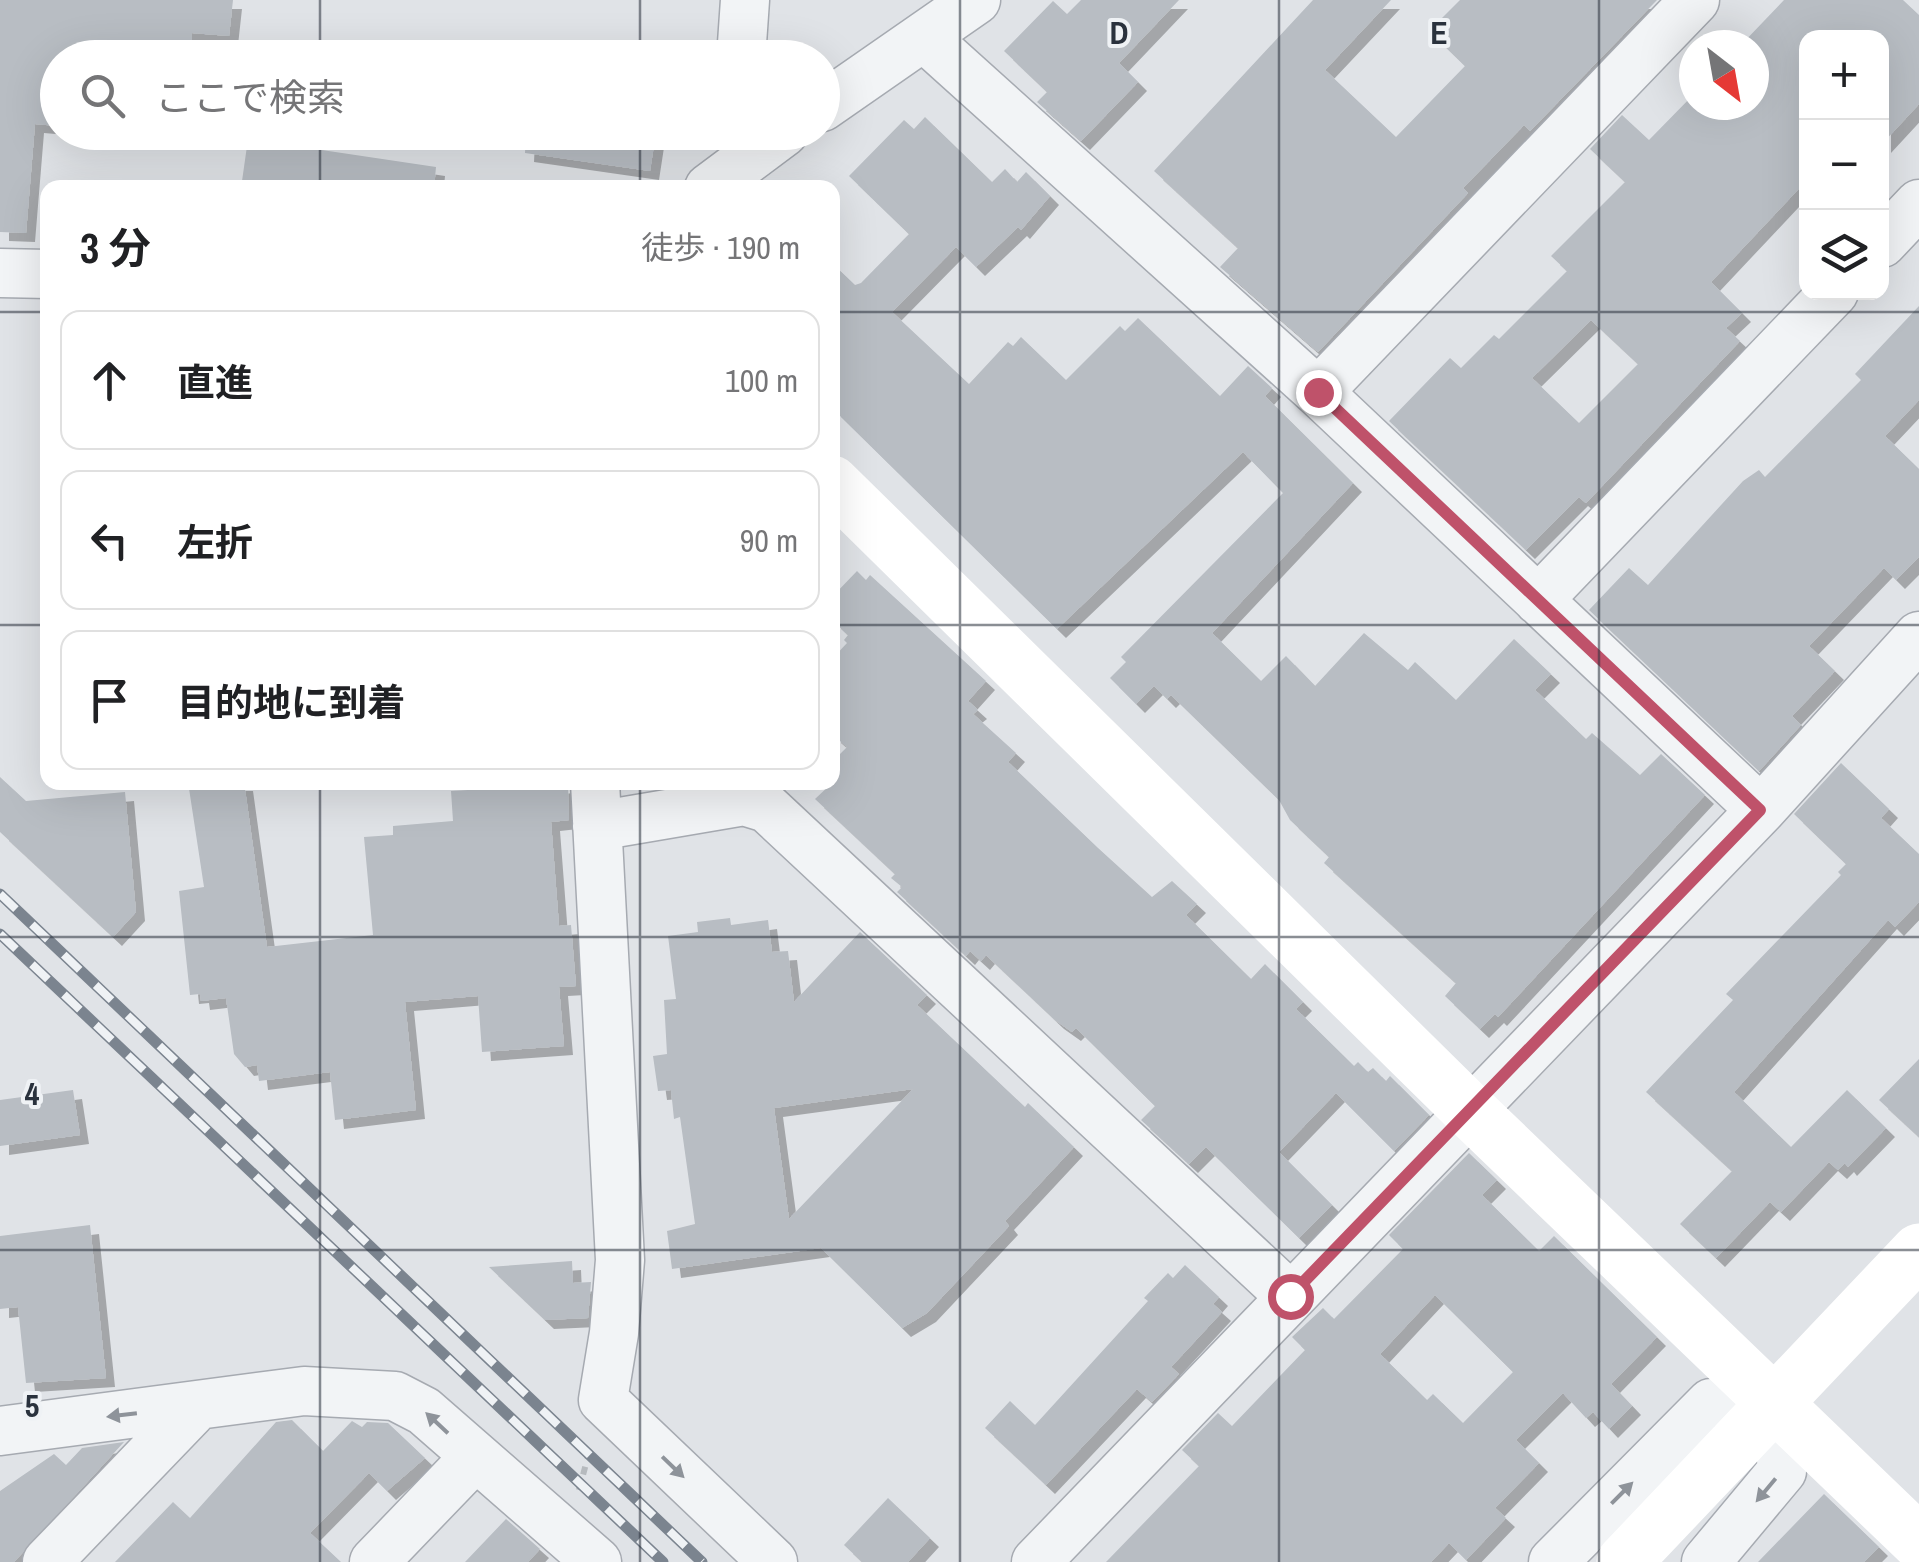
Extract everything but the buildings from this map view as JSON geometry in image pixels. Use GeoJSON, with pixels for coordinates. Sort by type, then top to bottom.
{"type":"FeatureCollection","features":[{"type":"Feature","properties":{"kind":"street"},"geometry":{"type":"LineString","coordinates":[[742,40],[745,0]]}},
{"type":"Feature","properties":{"kind":"street"},"geometry":{"type":"LineString","coordinates":[[840,95],[976,0]]}},
{"type":"Feature","properties":{"kind":"street"},"geometry":{"type":"LineString","coordinates":[[1318,392],[1695,0]]}},
{"type":"Feature","properties":{"kind":"street"},"geometry":{"type":"LineString","coordinates":[[925,38],[1318,392],[1760,810]]}},
{"type":"Feature","properties":{"kind":"street"},"geometry":{"type":"LineString","coordinates":[[726,162],[749,150]]}},
{"type":"Feature","properties":{"kind":"street"},"geometry":{"type":"LineString","coordinates":[[1889,236],[1919,204]]}},
{"type":"Feature","properties":{"kind":"street"},"geometry":{"type":"LineString","coordinates":[[0,273],[40,274]]}},
{"type":"Feature","properties":{"kind":"street"},"geometry":{"type":"LineString","coordinates":[[1538,600],[1826,300]]}},
{"type":"Feature","properties":{"kind":"street"},"geometry":{"type":"LineString","coordinates":[[840,490],[1468,1109],[1919,1542]]}},
{"type":"Feature","properties":{"kind":"street"},"geometry":{"type":"LineString","coordinates":[[1036,1562],[1760,810],[1919,636]]}},
{"type":"Feature","properties":{"kind":"street"},"geometry":{"type":"LineString","coordinates":[[773,1562],[603,1400],[620,1260],[596,804],[744,801],[767,808],[1290,1296]]}},
{"type":"Feature","properties":{"kind":"street"},"geometry":{"type":"LineString","coordinates":[[1624,1562],[1919,1251]]}},
{"type":"Feature","properties":{"kind":"street"},"geometry":{"type":"LineString","coordinates":[[0,1430],[304,1391],[395,1396],[424,1411],[580,1547]]}},
{"type":"Feature","properties":{"kind":"street"},"geometry":{"type":"LineString","coordinates":[[1553,1562],[1711,1402],[1776,1402]]}},
{"type":"Feature","properties":{"kind":"street"},"geometry":{"type":"LineString","coordinates":[[1706,1562],[1782,1471],[1776,1402]]}},
{"type":"Feature","properties":{"kind":"street"},"geometry":{"type":"LineString","coordinates":[[47,1562],[197,1406]]}},
{"type":"Feature","properties":{"kind":"street"},"geometry":{"type":"LineString","coordinates":[[374,1562],[474,1458]]}},
{"type":"Feature","properties":{"kind":"path"},"geometry":{"type":"LineString","coordinates":[[580,1547],[581,1484],[603,1400]]}},
{"type":"Feature","properties":{"kind":"railway"},"geometry":{"type":"LineString","coordinates":[[0,894],[702,1562]]}},
{"type":"Feature","properties":{"kind":"railway"},"geometry":{"type":"LineString","coordinates":[[0,934],[663,1562]]}},
{"type":"Feature","properties":{"kind":"route"},"geometry":{"type":"LineString","coordinates":[[1290,1296],[1760,810],[1318,392]]}}]}
